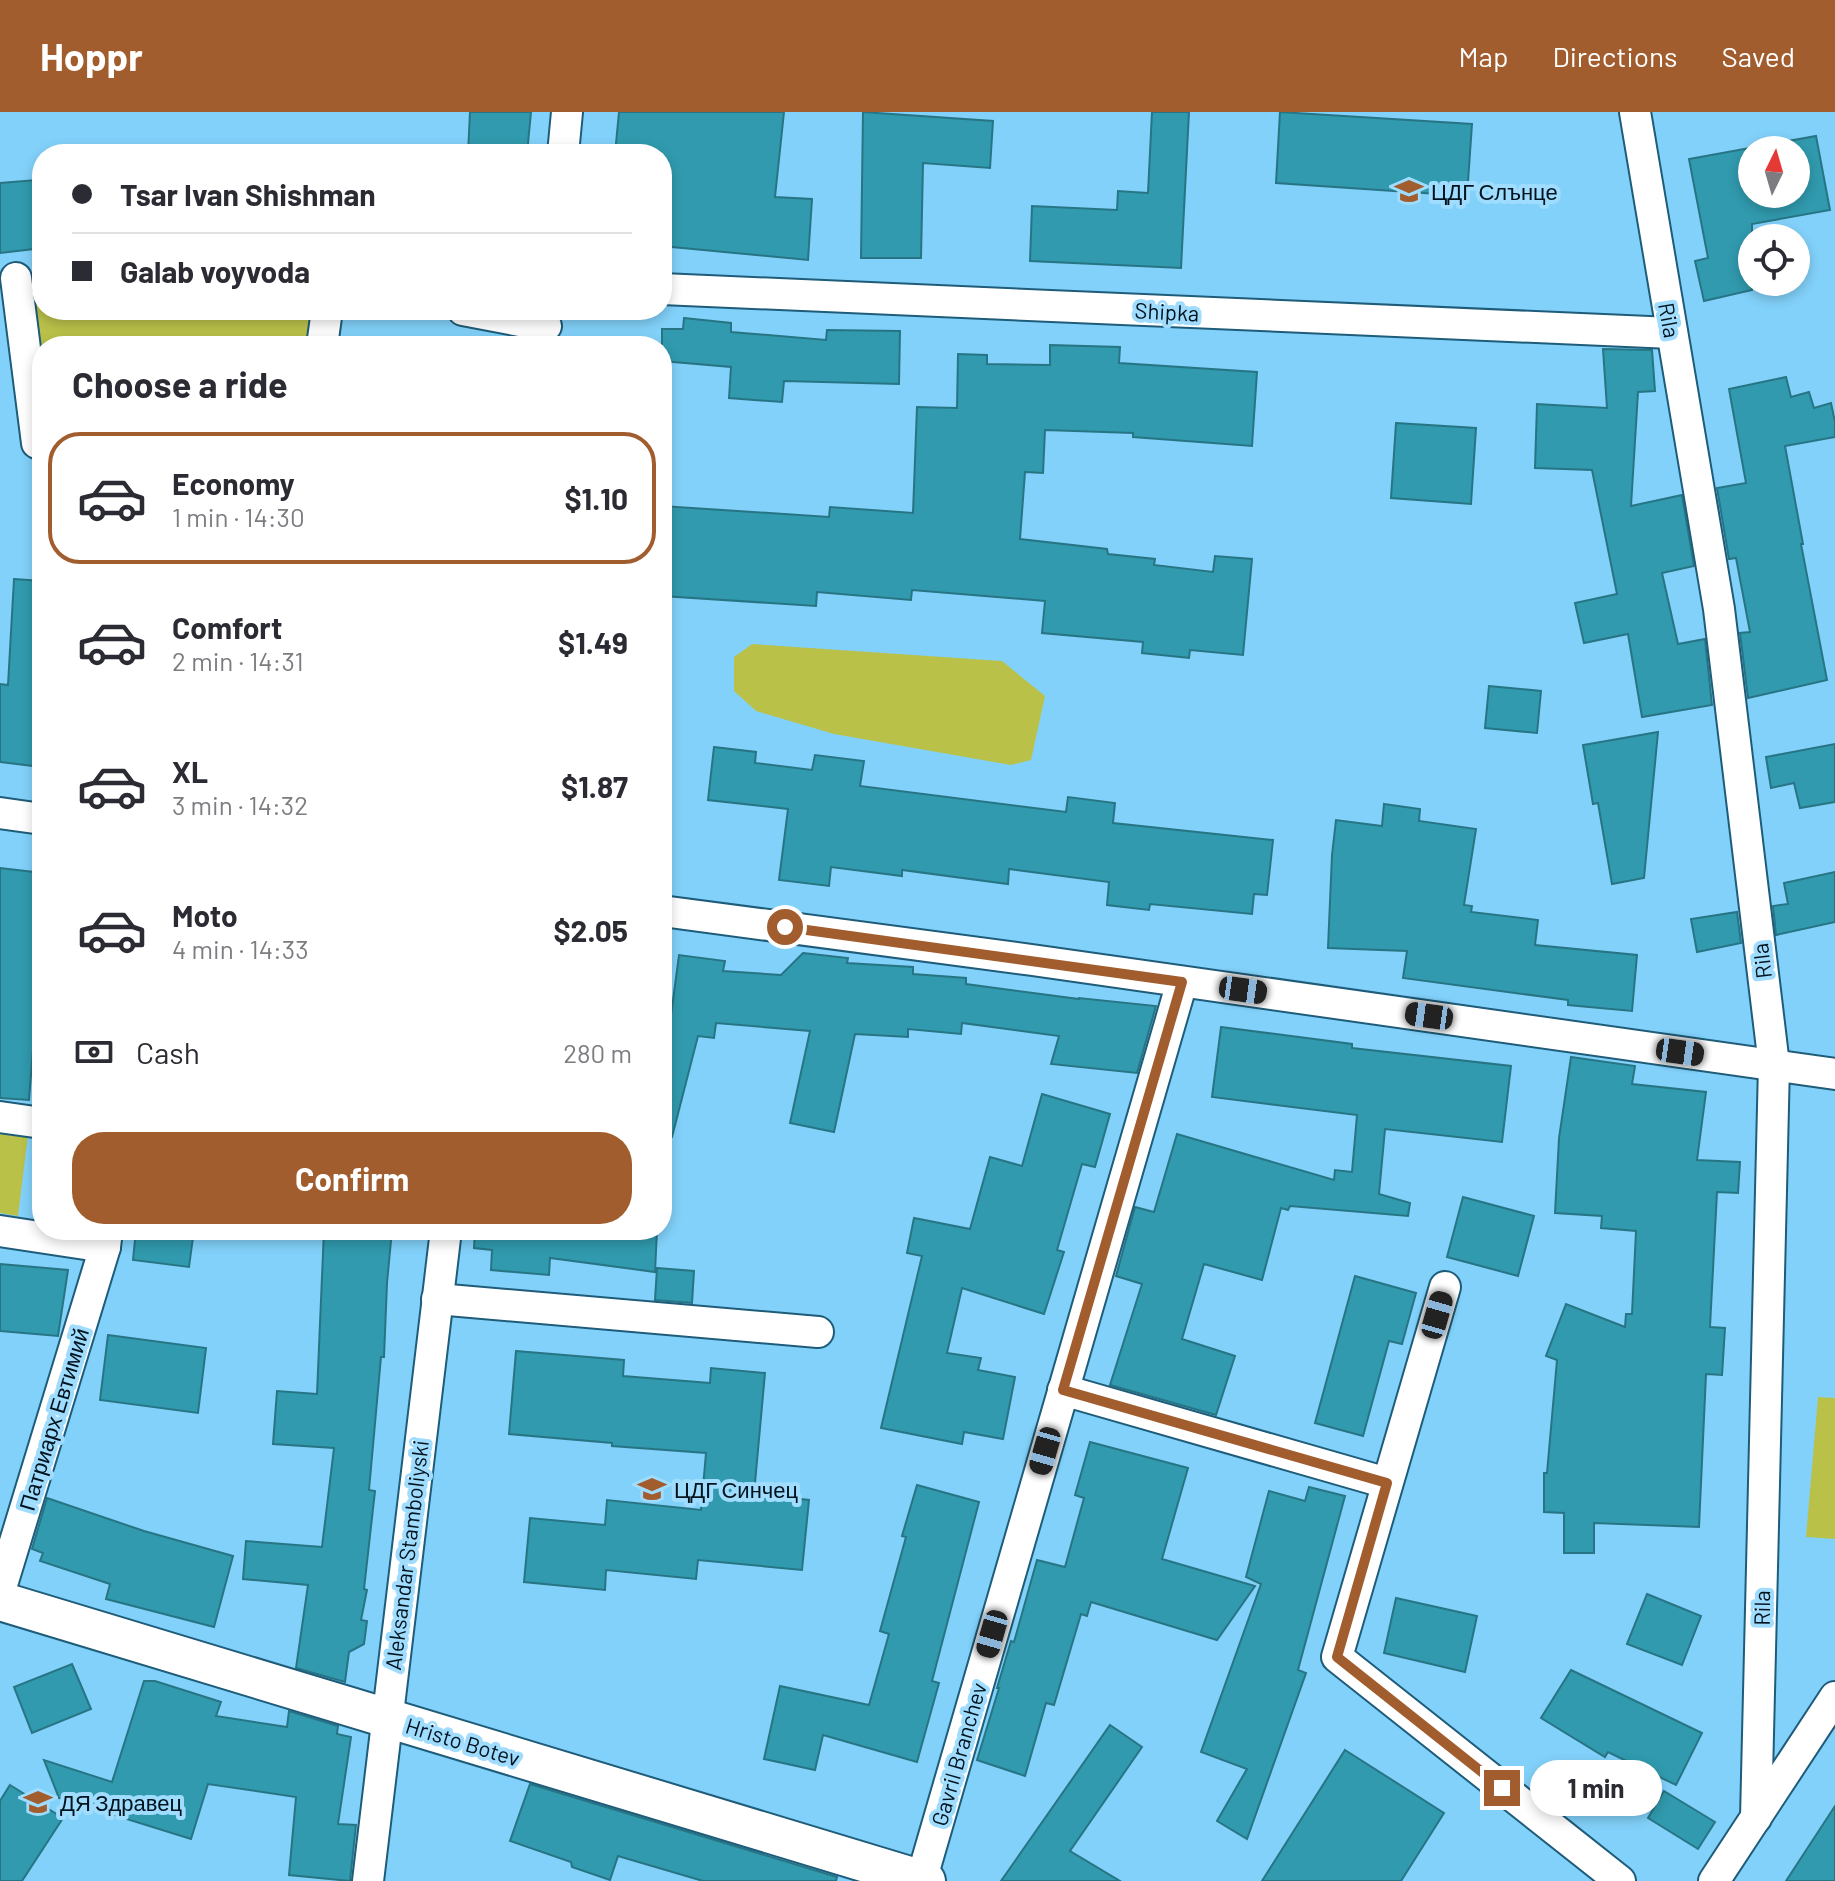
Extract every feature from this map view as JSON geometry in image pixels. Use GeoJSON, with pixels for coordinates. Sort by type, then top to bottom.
{"type":"FeatureCollection","features":[{"type":"Feature","properties":{"kind":"street"},"geometry":{"type":"LineString","coordinates":[[564,144],[567,112]]}},
{"type":"Feature","properties":{"kind":"street","name":"Rila"},"geometry":{"type":"LineString","coordinates":[[1635,112],[1719,609],[1774,1065],[1756,1818]]}},
{"type":"Feature","properties":{"kind":"street"},"geometry":{"type":"LineString","coordinates":[[19,278],[32,397]]}},
{"type":"Feature","properties":{"kind":"street","name":"Shipka"},"geometry":{"type":"LineString","coordinates":[[672,289],[1672,333]]}},
{"type":"Feature","properties":{"kind":"street"},"geometry":{"type":"LineString","coordinates":[[511,320],[545,327]]}},
{"type":"Feature","properties":{"kind":"street"},"geometry":{"type":"LineString","coordinates":[[0,813],[32,818]]}},
{"type":"Feature","properties":{"kind":"street"},"geometry":{"type":"LineString","coordinates":[[672,912],[1835,1074]]}},
{"type":"Feature","properties":{"kind":"street","name":"Gavril Branchev"},"geometry":{"type":"LineString","coordinates":[[923,1880],[1182,982]]}},
{"type":"Feature","properties":{"kind":"street"},"geometry":{"type":"LineString","coordinates":[[0,1117],[32,1122]]}},
{"type":"Feature","properties":{"kind":"street","name":"Патриарх Евтимий"},"geometry":{"type":"LineString","coordinates":[[0,1231],[32,1233]]}},
{"type":"Feature","properties":{"kind":"street","name":"Патриарх Евтимий"},"geometry":{"type":"LineString","coordinates":[[0,1591],[105,1240]]}},
{"type":"Feature","properties":{"kind":"street","name":"Aleksandar Stamboliyski"},"geometry":{"type":"LineString","coordinates":[[368,1881],[445,1240]]}},
{"type":"Feature","properties":{"kind":"street"},"geometry":{"type":"LineString","coordinates":[[1445,1287],[1337,1657],[1620,1881]]}},
{"type":"Feature","properties":{"kind":"street"},"geometry":{"type":"LineString","coordinates":[[437,1299],[818,1332]]}},
{"type":"Feature","properties":{"kind":"street"},"geometry":{"type":"LineString","coordinates":[[1063,1390],[1387,1483]]}},
{"type":"Feature","properties":{"kind":"street","name":"Hristo Botev"},"geometry":{"type":"LineString","coordinates":[[0,1601],[923,1880]]}},
{"type":"Feature","properties":{"kind":"street"},"geometry":{"type":"LineString","coordinates":[[1714,1881],[1835,1697]]}},
{"type":"Feature","properties":{"kind":"green space"},"geometry":{"type":"Polygon","coordinates":[[[23,286],[32,286],[32,320],[318,320],[316,336],[32,336],[32,351],[23,286]]]}},
{"type":"Feature","properties":{"kind":"green space"},"geometry":{"type":"Polygon","coordinates":[[[752,644],[1002,661],[1045,696],[1031,760],[1011,765],[834,734],[756,711],[734,691],[734,657],[752,644]]]}},
{"type":"Feature","properties":{"kind":"green space"},"geometry":{"type":"Polygon","coordinates":[[[0,1132],[28,1135],[18,1216],[0,1213],[0,1132]]]}},
{"type":"Feature","properties":{"kind":"green space"},"geometry":{"type":"Polygon","coordinates":[[[1818,1397],[1835,1398],[1835,1539],[1806,1537],[1818,1397]]]}},
{"type":"Feature","properties":{"kind":"building"},"geometry":{"type":"Polygon","coordinates":[[[470,112],[531,112],[528,144],[468,144],[470,112]]]}},
{"type":"Feature","properties":{"kind":"building"},"geometry":{"type":"Polygon","coordinates":[[[619,112],[784,112],[775,197],[812,199],[808,260],[672,247],[672,144],[616,144],[619,112]]]}},
{"type":"Feature","properties":{"kind":"building"},"geometry":{"type":"Polygon","coordinates":[[[863,112],[993,121],[990,168],[923,163],[921,258],[861,258],[863,112]]]}},
{"type":"Feature","properties":{"kind":"building"},"geometry":{"type":"Polygon","coordinates":[[[1152,112],[1189,112],[1181,268],[1030,261],[1032,206],[1117,210],[1118,191],[1148,193],[1152,112]]]}},
{"type":"Feature","properties":{"kind":"building","name":"ЦДГ Слънце"},"geometry":{"type":"Polygon","coordinates":[[[1280,112],[1472,124],[1467,196],[1276,183],[1280,112]]]}},
{"type":"Feature","properties":{"kind":"building"},"geometry":{"type":"Polygon","coordinates":[[[1816,136],[1830,210],[1738,224],[1738,293],[1704,301],[1695,261],[1708,258],[1689,159],[1738,150],[1738,208],[1810,208],[1810,137],[1816,136]]]}},
{"type":"Feature","properties":{"kind":"building"},"geometry":{"type":"Polygon","coordinates":[[[32,180],[32,249],[0,253],[0,183],[32,180]]]}},
{"type":"Feature","properties":{"kind":"building"},"geometry":{"type":"Polygon","coordinates":[[[684,318],[731,323],[731,332],[826,340],[827,330],[900,331],[899,384],[784,381],[782,402],[729,398],[731,367],[672,362],[672,336],[662,336],[662,329],[683,329],[684,318]]]}},
{"type":"Feature","properties":{"kind":"building"},"geometry":{"type":"Polygon","coordinates":[[[1050,345],[1120,347],[1119,363],[1257,372],[1252,446],[1133,437],[1133,433],[1045,430],[1043,473],[1025,472],[1020,539],[1107,549],[1108,554],[1155,559],[1154,565],[1213,572],[1215,556],[1252,559],[1243,655],[1190,650],[1189,658],[1142,653],[1143,642],[1042,633],[1045,601],[912,590],[911,600],[817,592],[816,606],[672,597],[672,507],[829,517],[830,507],[913,513],[917,407],[957,408],[958,354],[987,355],[987,364],[1050,365],[1050,345]]]}},
{"type":"Feature","properties":{"kind":"building"},"geometry":{"type":"Polygon","coordinates":[[[1603,349],[1652,350],[1655,391],[1638,392],[1631,506],[1682,495],[1694,566],[1662,573],[1678,644],[1705,639],[1712,705],[1642,717],[1628,634],[1584,643],[1575,603],[1617,594],[1592,470],[1535,468],[1537,404],[1607,408],[1603,349]]]}},
{"type":"Feature","properties":{"kind":"building"},"geometry":{"type":"Polygon","coordinates":[[[1786,377],[1791,397],[1809,392],[1814,408],[1831,403],[1835,422],[1835,437],[1785,446],[1827,680],[1748,698],[1740,633],[1750,632],[1736,558],[1729,559],[1717,488],[1746,483],[1729,389],[1786,377]]]}},
{"type":"Feature","properties":{"kind":"building"},"geometry":{"type":"Polygon","coordinates":[[[1396,423],[1476,428],[1471,504],[1391,498],[1396,423]]]}},
{"type":"Feature","properties":{"kind":"building"},"geometry":{"type":"Polygon","coordinates":[[[14,579],[32,580],[32,766],[0,762],[0,684],[8,685],[14,579]]]}},
{"type":"Feature","properties":{"kind":"building"},"geometry":{"type":"Polygon","coordinates":[[[1489,686],[1541,691],[1537,733],[1485,728],[1489,686]]]}},
{"type":"Feature","properties":{"kind":"building"},"geometry":{"type":"Polygon","coordinates":[[[1658,732],[1644,878],[1612,884],[1598,803],[1593,804],[1583,745],[1658,732]]]}},
{"type":"Feature","properties":{"kind":"building"},"geometry":{"type":"Polygon","coordinates":[[[1835,744],[1835,802],[1800,808],[1794,783],[1771,788],[1766,757],[1835,744]]]}},
{"type":"Feature","properties":{"kind":"building"},"geometry":{"type":"Polygon","coordinates":[[[714,747],[756,752],[755,763],[812,770],[815,755],[864,761],[860,786],[1066,812],[1068,797],[1115,803],[1113,823],[1273,840],[1267,895],[1254,894],[1252,914],[1150,904],[1149,910],[1107,905],[1109,882],[1009,869],[1008,884],[902,870],[902,876],[831,867],[829,886],[779,880],[788,809],[708,800],[714,747]]]}},
{"type":"Feature","properties":{"kind":"building"},"geometry":{"type":"Polygon","coordinates":[[[1384,804],[1420,809],[1419,821],[1476,829],[1464,905],[1472,906],[1471,912],[1538,920],[1535,945],[1637,955],[1632,1011],[1568,1005],[1568,1000],[1403,978],[1407,951],[1328,948],[1336,820],[1382,826],[1384,804]]]}},
{"type":"Feature","properties":{"kind":"building"},"geometry":{"type":"Polygon","coordinates":[[[0,868],[32,872],[32,1062],[29,1100],[0,1098],[0,868]]]}},
{"type":"Feature","properties":{"kind":"building"},"geometry":{"type":"Polygon","coordinates":[[[1835,872],[1835,922],[1776,935],[1773,906],[1788,904],[1784,883],[1835,872]]]}},
{"type":"Feature","properties":{"kind":"building"},"geometry":{"type":"Polygon","coordinates":[[[1737,912],[1741,943],[1697,952],[1691,919],[1737,912]]]}},
{"type":"Feature","properties":{"kind":"building"},"geometry":{"type":"Polygon","coordinates":[[[803,953],[848,958],[847,963],[913,967],[913,974],[966,978],[966,984],[1156,1006],[1137,1073],[1051,1064],[1059,1036],[962,1023],[961,1034],[908,1029],[908,1037],[855,1034],[834,1132],[790,1123],[810,1031],[716,1023],[714,1038],[698,1036],[672,1137],[672,1008],[679,955],[725,961],[723,971],[781,975],[803,953]]]}},
{"type":"Feature","properties":{"kind":"building"},"geometry":{"type":"Polygon","coordinates":[[[1221,1027],[1352,1044],[1352,1048],[1511,1066],[1502,1142],[1385,1129],[1379,1194],[1410,1203],[1408,1216],[1290,1206],[1288,1210],[1281,1208],[1262,1280],[1204,1264],[1182,1339],[1235,1356],[1216,1415],[1110,1385],[1142,1284],[1116,1276],[1135,1207],[1154,1212],[1177,1134],[1334,1180],[1335,1170],[1352,1172],[1357,1115],[1212,1097],[1221,1027]]]}},
{"type":"Feature","properties":{"kind":"building"},"geometry":{"type":"Polygon","coordinates":[[[1571,1057],[1635,1066],[1632,1084],[1706,1092],[1697,1160],[1740,1162],[1738,1193],[1717,1192],[1710,1327],[1725,1328],[1722,1375],[1706,1374],[1699,1527],[1594,1523],[1594,1553],[1564,1553],[1564,1513],[1544,1512],[1544,1473],[1547,1473],[1557,1360],[1546,1356],[1566,1304],[1625,1327],[1626,1314],[1632,1314],[1636,1231],[1601,1228],[1602,1216],[1555,1213],[1559,1138],[1571,1057]]]}},
{"type":"Feature","properties":{"kind":"building"},"geometry":{"type":"Polygon","coordinates":[[[1042,1094],[1110,1114],[1095,1167],[1082,1164],[1057,1250],[1064,1252],[1044,1314],[962,1288],[947,1353],[981,1358],[978,1370],[1015,1377],[1003,1439],[964,1432],[962,1444],[881,1428],[922,1256],[907,1253],[914,1218],[970,1229],[990,1157],[1022,1166],[1042,1094]]]}},
{"type":"Feature","properties":{"kind":"building"},"geometry":{"type":"Polygon","coordinates":[[[1463,1197],[1534,1216],[1518,1276],[1447,1257],[1463,1197]]]}},
{"type":"Feature","properties":{"kind":"building"},"geometry":{"type":"Polygon","coordinates":[[[135,1240],[193,1240],[189,1267],[133,1260],[135,1240]]]}},
{"type":"Feature","properties":{"kind":"building"},"geometry":{"type":"Polygon","coordinates":[[[324,1240],[391,1240],[384,1357],[381,1357],[369,1490],[375,1491],[364,1589],[367,1590],[361,1620],[367,1621],[364,1644],[349,1652],[345,1682],[296,1668],[308,1585],[243,1579],[246,1541],[322,1547],[334,1448],[273,1444],[277,1391],[317,1394],[324,1240]]]}},
{"type":"Feature","properties":{"kind":"building"},"geometry":{"type":"Polygon","coordinates":[[[474,1240],[657,1240],[655,1272],[550,1258],[549,1275],[491,1270],[492,1250],[474,1248],[474,1240]]]}},
{"type":"Feature","properties":{"kind":"building"},"geometry":{"type":"Polygon","coordinates":[[[0,1264],[68,1270],[58,1336],[0,1331],[0,1264]]]}},
{"type":"Feature","properties":{"kind":"building"},"geometry":{"type":"Polygon","coordinates":[[[657,1268],[694,1271],[692,1303],[655,1300],[657,1268]]]}},
{"type":"Feature","properties":{"kind":"building"},"geometry":{"type":"Polygon","coordinates":[[[1355,1276],[1416,1293],[1402,1344],[1389,1341],[1363,1436],[1315,1423],[1355,1276]]]}},
{"type":"Feature","properties":{"kind":"building"},"geometry":{"type":"Polygon","coordinates":[[[108,1335],[206,1348],[198,1413],[100,1400],[108,1335]]]}},
{"type":"Feature","properties":{"kind":"building"},"geometry":{"type":"Polygon","coordinates":[[[516,1351],[624,1360],[623,1376],[710,1383],[711,1368],[765,1373],[754,1494],[809,1500],[802,1570],[698,1560],[696,1579],[606,1570],[605,1590],[524,1582],[530,1518],[605,1525],[607,1500],[701,1510],[706,1453],[509,1434],[516,1351]]]}},
{"type":"Feature","properties":{"kind":"building"},"geometry":{"type":"Polygon","coordinates":[[[1090,1442],[1188,1468],[1162,1559],[1255,1586],[1217,1640],[1091,1602],[1087,1616],[1081,1614],[1054,1705],[1046,1703],[1025,1776],[977,1760],[1037,1560],[1065,1567],[1084,1498],[1075,1495],[1090,1442]]]}},
{"type":"Feature","properties":{"kind":"building"},"geometry":{"type":"Polygon","coordinates":[[[917,1485],[979,1502],[932,1681],[939,1683],[917,1762],[823,1735],[815,1770],[764,1759],[780,1686],[869,1705],[889,1634],[880,1631],[917,1485]]]}},
{"type":"Feature","properties":{"kind":"building"},"geometry":{"type":"Polygon","coordinates":[[[1309,1487],[1345,1496],[1298,1670],[1306,1673],[1247,1839],[1217,1821],[1247,1769],[1201,1752],[1261,1584],[1246,1577],[1269,1491],[1305,1501],[1309,1487]]]}},
{"type":"Feature","properties":{"kind":"building"},"geometry":{"type":"Polygon","coordinates":[[[47,1498],[144,1531],[233,1556],[214,1627],[106,1599],[110,1584],[40,1561],[43,1553],[32,1549],[47,1498]]]}},
{"type":"Feature","properties":{"kind":"building"},"geometry":{"type":"Polygon","coordinates":[[[1647,1594],[1701,1616],[1682,1665],[1627,1644],[1647,1594]]]}},
{"type":"Feature","properties":{"kind":"building"},"geometry":{"type":"Polygon","coordinates":[[[1396,1598],[1477,1616],[1465,1672],[1384,1653],[1396,1598]]]}},
{"type":"Feature","properties":{"kind":"building"},"geometry":{"type":"Polygon","coordinates":[[[72,1664],[91,1709],[32,1733],[14,1687],[72,1664]]]}},
{"type":"Feature","properties":{"kind":"building"},"geometry":{"type":"Polygon","coordinates":[[[1571,1670],[1702,1733],[1676,1785],[1608,1752],[1605,1757],[1541,1718],[1571,1670]]]}},
{"type":"Feature","properties":{"kind":"building"},"geometry":{"type":"Polygon","coordinates":[[[144,1681],[155,1681],[221,1702],[216,1716],[287,1727],[289,1711],[338,1726],[337,1734],[351,1737],[338,1824],[356,1825],[350,1881],[289,1875],[296,1797],[208,1784],[191,1839],[59,1798],[44,1760],[112,1782],[144,1681]]]}},
{"type":"Feature","properties":{"kind":"building"},"geometry":{"type":"Polygon","coordinates":[[[1110,1725],[1142,1747],[1070,1851],[1120,1881],[1001,1881],[1110,1725]]]}},
{"type":"Feature","properties":{"kind":"building"},"geometry":{"type":"Polygon","coordinates":[[[1345,1750],[1444,1813],[1401,1881],[1262,1881],[1345,1750]]]}},
{"type":"Feature","properties":{"kind":"building"},"geometry":{"type":"Polygon","coordinates":[[[530,1784],[837,1877],[836,1881],[703,1881],[618,1856],[610,1880],[572,1867],[571,1862],[510,1841],[530,1784]]]}},
{"type":"Feature","properties":{"kind":"building"},"geometry":{"type":"Polygon","coordinates":[[[10,1785],[63,1818],[22,1881],[0,1881],[0,1801],[10,1785]]]}},
{"type":"Feature","properties":{"kind":"building"},"geometry":{"type":"Polygon","coordinates":[[[1664,1791],[1715,1822],[1698,1849],[1648,1818],[1664,1791]]]}},
{"type":"Feature","properties":{"kind":"building"},"geometry":{"type":"Polygon","coordinates":[[[1835,1806],[1835,1881],[1786,1881],[1835,1806]]]}},
{"type":"Feature","properties":{"kind":"place","name":"ЦДГ Слънце"},"geometry":{"type":"Point","coordinates":[1409,191]}},
{"type":"Feature","properties":{"kind":"place","name":"ЦДГ Синчец"},"geometry":{"type":"Point","coordinates":[652,1489]}},
{"type":"Feature","properties":{"kind":"place","name":"ДЯ Здравец"},"geometry":{"type":"Point","coordinates":[38,1802]}},
{"type":"Feature","properties":{"kind":"route"},"geometry":{"type":"LineString","coordinates":[[785,927],[1182,982],[1063,1390],[1387,1483],[1337,1657],[1502,1788]]}}]}
